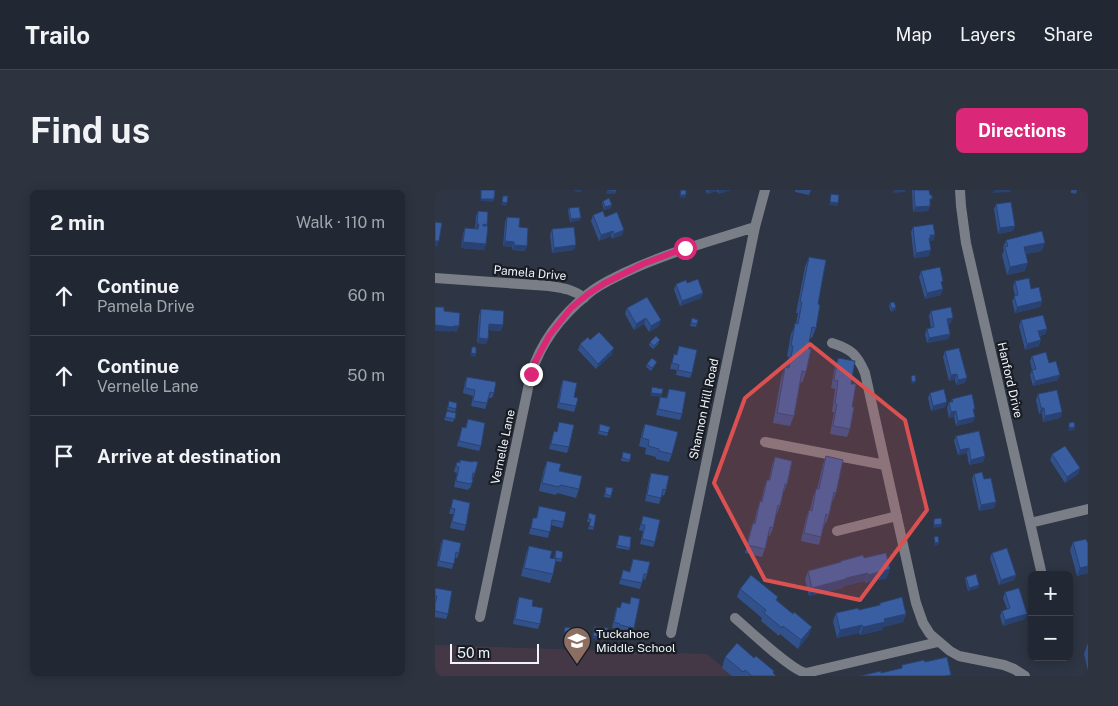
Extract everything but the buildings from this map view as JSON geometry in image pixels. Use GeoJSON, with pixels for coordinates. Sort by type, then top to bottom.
{"type":"FeatureCollection","features":[{"type":"Feature","properties":{"kind":"street","name":"Shannon Hill Road"},"geometry":{"type":"LineString","coordinates":[[671,633],[755,227],[765,190]]}},
{"type":"Feature","properties":{"kind":"street","name":"Hanford Drive"},"geometry":{"type":"LineString","coordinates":[[960,190],[966,243],[1042,571]]}},
{"type":"Feature","properties":{"kind":"street"},"geometry":{"type":"LineString","coordinates":[[583,298],[605,283],[643,264],[685,248],[755,227]]}},
{"type":"Feature","properties":{"kind":"street","name":"Pamela Drive"},"geometry":{"type":"LineString","coordinates":[[435,278],[567,288],[583,298]]}},
{"type":"Feature","properties":{"kind":"street","name":"Vernelle Lane"},"geometry":{"type":"LineString","coordinates":[[480,617],[532,369],[549,336],[571,308],[583,298]]}},
{"type":"Feature","properties":{"kind":"street"},"geometry":{"type":"LineString","coordinates":[[832,343],[847,348],[861,362],[865,373],[915,603],[923,623],[938,642],[959,656],[1004,665],[1025,676]]}},
{"type":"Feature","properties":{"kind":"street"},"geometry":{"type":"LineString","coordinates":[[765,442],[885,465]]}},
{"type":"Feature","properties":{"kind":"street"},"geometry":{"type":"LineString","coordinates":[[1030,523],[1088,509]]}},
{"type":"Feature","properties":{"kind":"street"},"geometry":{"type":"LineString","coordinates":[[837,531],[897,516]]}},
{"type":"Feature","properties":{"kind":"street"},"geometry":{"type":"LineString","coordinates":[[735,618],[789,664],[800,672],[806,673],[938,642]]}},
{"type":"Feature","properties":{"kind":"highlighted area"},"geometry":{"type":"Polygon","coordinates":[[[810,344],[905,420],[927,510],[860,600],[765,580],[714,483],[745,398],[810,344]]]}},
{"type":"Feature","properties":{"kind":"shaded area","name":"Tuckahoe Middle School"},"geometry":{"type":"Polygon","coordinates":[[[435,645],[707,654],[733,676],[435,676],[435,645]]]}},
{"type":"Feature","properties":{"kind":"place","name":"Tuckahoe Middle School"},"geometry":{"type":"Point","coordinates":[577,665]}},
{"type":"Feature","properties":{"kind":"route"},"geometry":{"type":"LineString","coordinates":[[531,374],[543,345],[549,336],[571,308],[583,298],[605,283],[643,264],[685,248]]}}]}
